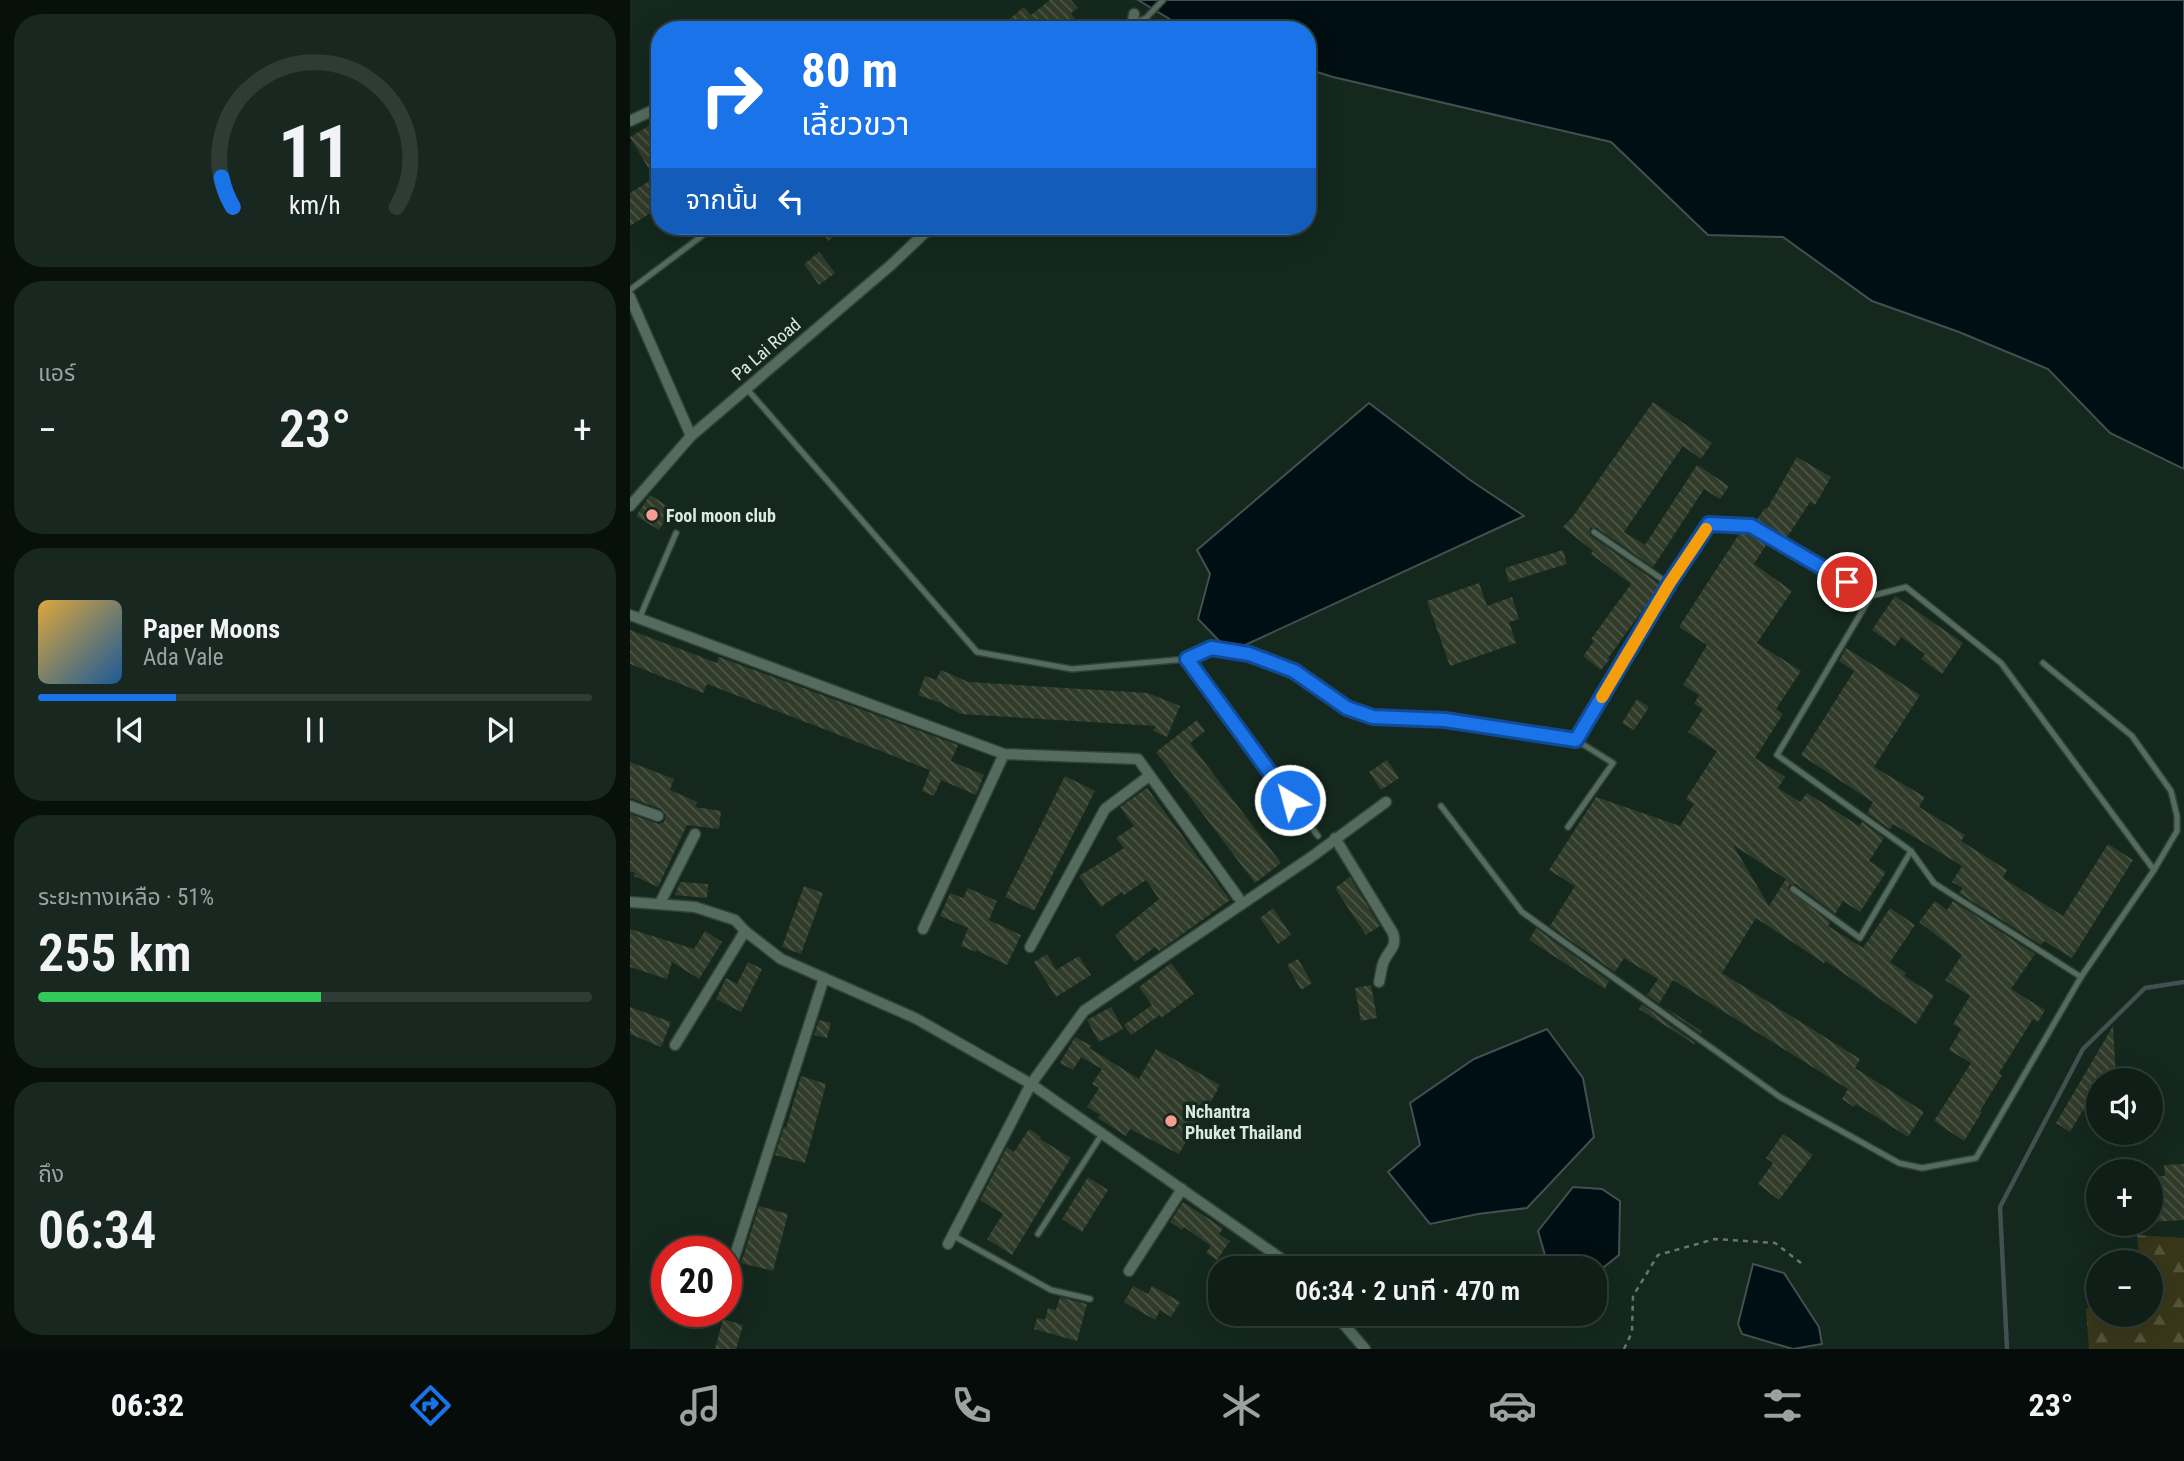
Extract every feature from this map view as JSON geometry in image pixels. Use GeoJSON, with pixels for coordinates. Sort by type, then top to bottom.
{"type":"FeatureCollection","features":[{"type":"Feature","properties":{"kind":"street"},"geometry":{"type":"LineString","coordinates":[[630,121],[651,111]]}},
{"type":"Feature","properties":{"kind":"street","name":"Pa Lai Road"},"geometry":{"type":"LineString","coordinates":[[630,506],[691,436],[923,235]]}},
{"type":"Feature","properties":{"kind":"street"},"geometry":{"type":"LineString","coordinates":[[630,297],[691,436]]}},
{"type":"Feature","properties":{"kind":"street"},"geometry":{"type":"LineString","coordinates":[[634,617],[1004,754],[1138,759],[1238,897]]}},
{"type":"Feature","properties":{"kind":"street"},"geometry":{"type":"LineString","coordinates":[[923,929],[1004,754]]}},
{"type":"Feature","properties":{"kind":"street"},"geometry":{"type":"LineString","coordinates":[[1030,947],[1105,809],[1149,776]]}},
{"type":"Feature","properties":{"kind":"street"},"geometry":{"type":"LineString","coordinates":[[950,1240],[1031,1084],[1084,1011],[1310,858],[1386,802]]}},
{"type":"Feature","properties":{"kind":"street"},"geometry":{"type":"LineString","coordinates":[[630,806],[658,816]]}},
{"type":"Feature","properties":{"kind":"street"},"geometry":{"type":"LineString","coordinates":[[660,903],[695,834]]}},
{"type":"Feature","properties":{"kind":"street"},"geometry":{"type":"LineString","coordinates":[[1335,838],[1396,941],[1383,961],[1379,982]]}},
{"type":"Feature","properties":{"kind":"street"},"geometry":{"type":"LineString","coordinates":[[630,902],[695,907],[736,920],[745,931],[781,959],[915,1018],[1031,1084],[1277,1256]]}},
{"type":"Feature","properties":{"kind":"street"},"geometry":{"type":"LineString","coordinates":[[675,1045],[745,931]]}},
{"type":"Feature","properties":{"kind":"street"},"geometry":{"type":"LineString","coordinates":[[741,1236],[824,978]]}},
{"type":"Feature","properties":{"kind":"street"},"geometry":{"type":"LineString","coordinates":[[1129,1271],[1182,1189]]}},
{"type":"Feature","properties":{"kind":"street"},"geometry":{"type":"LineString","coordinates":[[1346,1326],[1366,1349]]}},
{"type":"Feature","properties":{"kind":"lane"},"geometry":{"type":"LineString","coordinates":[[1136,21],[1146,18],[1163,0]]}},
{"type":"Feature","properties":{"kind":"lane"},"geometry":{"type":"LineString","coordinates":[[630,290],[703,235]]}},
{"type":"Feature","properties":{"kind":"lane"},"geometry":{"type":"LineString","coordinates":[[747,388],[977,652],[1072,669],[1187,659],[1211,648],[1249,654],[1294,671],[1347,708],[1373,717],[1445,720],[1576,740],[1613,763],[1568,827]]}},
{"type":"Feature","properties":{"kind":"lane"},"geometry":{"type":"LineString","coordinates":[[1576,740],[1669,584],[1709,524],[1751,526],[1871,596],[1906,587],[2001,663],[2154,870]]}},
{"type":"Feature","properties":{"kind":"lane"},"geometry":{"type":"LineString","coordinates":[[634,617],[676,533]]}},
{"type":"Feature","properties":{"kind":"lane"},"geometry":{"type":"LineString","coordinates":[[1594,533],[1669,584]]}},
{"type":"Feature","properties":{"kind":"lane"},"geometry":{"type":"LineString","coordinates":[[1871,596],[1777,755],[1911,851],[1934,883],[2081,976]]}},
{"type":"Feature","properties":{"kind":"lane"},"geometry":{"type":"LineString","coordinates":[[1187,659],[1318,836]]}},
{"type":"Feature","properties":{"kind":"lane"},"geometry":{"type":"LineString","coordinates":[[1441,806],[1522,912],[1780,1097],[1899,1163],[1922,1168],[1976,1158],[2081,976],[2154,870],[2177,831],[2177,816],[2171,791],[2132,736],[2043,663]]}},
{"type":"Feature","properties":{"kind":"lane"},"geometry":{"type":"LineString","coordinates":[[1793,890],[1860,938],[1911,851]]}},
{"type":"Feature","properties":{"kind":"lane"},"geometry":{"type":"LineString","coordinates":[[1038,1234],[1102,1134]]}},
{"type":"Feature","properties":{"kind":"lane"},"geometry":{"type":"LineString","coordinates":[[950,1240],[1051,1290],[1090,1298]]}},
{"type":"Feature","properties":{"kind":"path"},"geometry":{"type":"LineString","coordinates":[[1624,1349],[1632,1332],[1633,1296],[1658,1255],[1715,1239],[1775,1243],[1801,1263]]}},
{"type":"Feature","properties":{"kind":"green space"},"geometry":{"type":"Polygon","coordinates":[[[2137,1236],[2184,1238],[2184,1349],[2089,1349],[2087,1327],[2163,1327],[2163,1250],[2139,1250],[2137,1236]]]}},
{"type":"Feature","properties":{"kind":"shaded area"},"geometry":{"type":"Polygon","coordinates":[[[1138,0],[2184,0],[2184,469],[2110,433],[2048,369],[1959,332],[1872,301],[1783,237],[1708,235],[1611,142],[1316,72],[1316,21],[1173,21],[1138,0]]]}},
{"type":"Feature","properties":{"kind":"shaded area"},"geometry":{"type":"Polygon","coordinates":[[[1369,403],[1470,480],[1524,516],[1230,652],[1198,619],[1210,574],[1197,550],[1369,403]]]}},
{"type":"Feature","properties":{"kind":"shaded area"},"geometry":{"type":"Polygon","coordinates":[[[1547,1029],[1583,1078],[1594,1137],[1527,1208],[1430,1224],[1388,1172],[1420,1145],[1410,1103],[1474,1059],[1547,1029]]]}},
{"type":"Feature","properties":{"kind":"shaded area"},"geometry":{"type":"Polygon","coordinates":[[[1573,1187],[1602,1189],[1620,1201],[1619,1255],[1607,1265],[1607,1256],[1545,1256],[1538,1231],[1573,1187]]]}},
{"type":"Feature","properties":{"kind":"shaded area"},"geometry":{"type":"Polygon","coordinates":[[[1753,1264],[1784,1273],[1819,1327],[1822,1344],[1793,1349],[1742,1334],[1738,1324],[1753,1264]]]}},
{"type":"Feature","properties":{"kind":"building"},"geometry":{"type":"Polygon","coordinates":[[[1050,0],[1071,0],[1078,8],[1071,13],[1076,21],[1007,21],[1024,7],[1031,15],[1050,0]]]}},
{"type":"Feature","properties":{"kind":"building"},"geometry":{"type":"Polygon","coordinates":[[[651,127],[651,173],[630,137],[651,127]]]}},
{"type":"Feature","properties":{"kind":"building"},"geometry":{"type":"Polygon","coordinates":[[[651,180],[651,213],[630,226],[630,193],[651,180]]]}},
{"type":"Feature","properties":{"kind":"building"},"geometry":{"type":"Polygon","coordinates":[[[823,235],[835,235],[829,241],[823,235]]]}},
{"type":"Feature","properties":{"kind":"building"},"geometry":{"type":"Polygon","coordinates":[[[819,252],[835,273],[819,285],[804,264],[819,252]]]}},
{"type":"Feature","properties":{"kind":"building"},"geometry":{"type":"Polygon","coordinates":[[[1653,402],[1712,443],[1701,459],[1683,446],[1624,532],[1645,545],[1697,465],[1729,486],[1720,499],[1704,489],[1653,567],[1597,528],[1590,528],[1591,536],[1661,585],[1601,670],[1583,656],[1594,641],[1591,639],[1631,584],[1591,554],[1593,551],[1563,527],[1653,402]]]}},
{"type":"Feature","properties":{"kind":"building"},"geometry":{"type":"Polygon","coordinates":[[[1797,457],[1831,477],[1815,505],[1810,502],[1786,539],[1755,522],[1765,508],[1767,509],[1797,457]]]}},
{"type":"Feature","properties":{"kind":"building","name":"Fool moon club"},"geometry":{"type":"Polygon","coordinates":[[[650,495],[672,509],[659,530],[636,516],[650,495]]]}},
{"type":"Feature","properties":{"kind":"building"},"geometry":{"type":"Polygon","coordinates":[[[1741,531],[1749,531],[1768,542],[1754,564],[1792,591],[1757,643],[1801,671],[1776,709],[1783,714],[1755,758],[1785,777],[1778,788],[1800,802],[1807,793],[1859,826],[1862,822],[1884,838],[1869,861],[1886,872],[1860,912],[1843,901],[1835,914],[1796,884],[1789,885],[1788,890],[1830,922],[1828,926],[1863,948],[1890,908],[1915,925],[1890,962],[1906,973],[1904,976],[1934,995],[1916,1024],[1826,961],[1824,963],[1756,918],[1722,973],[1860,1059],[1855,1068],[1924,1112],[1908,1137],[1856,1104],[1854,1107],[1842,1099],[1848,1089],[1673,980],[1659,1004],[1647,995],[1658,979],[1624,958],[1615,972],[1550,926],[1575,886],[1549,870],[1596,797],[1680,826],[1694,804],[1686,799],[1717,751],[1688,732],[1703,709],[1694,704],[1699,695],[1683,685],[1707,645],[1679,627],[1741,531]],[[1733,845],[1769,906],[1786,879],[1733,845]]]}},
{"type":"Feature","properties":{"kind":"building"},"geometry":{"type":"Polygon","coordinates":[[[1563,550],[1567,564],[1509,582],[1505,568],[1563,550]]]}},
{"type":"Feature","properties":{"kind":"building"},"geometry":{"type":"Polygon","coordinates":[[[1479,583],[1487,606],[1512,597],[1519,619],[1509,622],[1516,643],[1450,666],[1427,601],[1479,583]]]}},
{"type":"Feature","properties":{"kind":"building"},"geometry":{"type":"Polygon","coordinates":[[[1895,596],[1963,643],[1942,674],[1921,659],[1925,654],[1901,637],[1895,646],[1872,630],[1895,596]]]}},
{"type":"Feature","properties":{"kind":"building"},"geometry":{"type":"Polygon","coordinates":[[[630,630],[717,663],[719,657],[958,745],[951,761],[984,775],[976,795],[941,780],[934,796],[922,791],[930,770],[707,684],[703,693],[630,664],[630,630]]]}},
{"type":"Feature","properties":{"kind":"building"},"geometry":{"type":"Polygon","coordinates":[[[1846,648],[1920,695],[1874,767],[1925,797],[1919,807],[1965,835],[1961,841],[2007,870],[2003,878],[2063,916],[2108,844],[2133,860],[2072,958],[2044,941],[2041,945],[1959,893],[1963,888],[1952,882],[1962,866],[1893,824],[1890,829],[1867,813],[1873,802],[1801,755],[1854,671],[1839,661],[1846,648]]]}},
{"type":"Feature","properties":{"kind":"building"},"geometry":{"type":"Polygon","coordinates":[[[941,670],[968,682],[1148,693],[1180,706],[1167,737],[1153,731],[1156,726],[961,714],[918,695],[925,676],[936,680],[941,670]]]}},
{"type":"Feature","properties":{"kind":"building"},"geometry":{"type":"Polygon","coordinates":[[[1637,699],[1649,707],[1634,730],[1622,723],[1637,699]]]}},
{"type":"Feature","properties":{"kind":"building"},"geometry":{"type":"Polygon","coordinates":[[[1197,720],[1205,731],[1190,743],[1281,863],[1255,883],[1156,752],[1197,720]]]}},
{"type":"Feature","properties":{"kind":"building"},"geometry":{"type":"Polygon","coordinates":[[[1387,760],[1399,778],[1381,790],[1369,772],[1387,760]]]}},
{"type":"Feature","properties":{"kind":"building"},"geometry":{"type":"Polygon","coordinates":[[[630,762],[674,779],[670,790],[697,802],[695,807],[721,811],[719,829],[687,825],[658,887],[634,876],[635,873],[630,871],[630,814],[659,824],[664,822],[666,815],[661,809],[630,798],[630,762]]]}},
{"type":"Feature","properties":{"kind":"building"},"geometry":{"type":"Polygon","coordinates":[[[1065,776],[1095,791],[1034,911],[1005,897],[1065,776]]]}},
{"type":"Feature","properties":{"kind":"building"},"geometry":{"type":"Polygon","coordinates":[[[1147,788],[1230,900],[1159,951],[1155,947],[1135,962],[1115,935],[1159,899],[1146,880],[1101,907],[1079,876],[1124,848],[1116,838],[1134,826],[1120,807],[1147,788]]]}},
{"type":"Feature","properties":{"kind":"building"},"geometry":{"type":"Polygon","coordinates":[[[1350,877],[1380,926],[1366,935],[1335,888],[1350,877]]]}},
{"type":"Feature","properties":{"kind":"building"},"geometry":{"type":"Polygon","coordinates":[[[680,882],[708,884],[707,898],[675,895],[680,882]]]}},
{"type":"Feature","properties":{"kind":"building"},"geometry":{"type":"Polygon","coordinates":[[[804,886],[823,893],[801,954],[782,947],[804,886]]]}},
{"type":"Feature","properties":{"kind":"building"},"geometry":{"type":"Polygon","coordinates":[[[968,888],[997,901],[989,920],[1021,935],[1007,965],[961,946],[968,928],[940,916],[950,893],[963,898],[968,888]]]}},
{"type":"Feature","properties":{"kind":"building"},"geometry":{"type":"Polygon","coordinates":[[[1935,901],[1947,910],[1953,901],[2035,954],[2011,989],[2045,1010],[2038,1022],[2033,1019],[1999,1073],[2002,1075],[1964,1141],[1934,1121],[1971,1063],[1949,1050],[1961,1029],[1953,1024],[1970,996],[1945,980],[1962,955],[1919,922],[1935,901]]]}},
{"type":"Feature","properties":{"kind":"building"},"geometry":{"type":"Polygon","coordinates":[[[1273,908],[1291,935],[1278,944],[1260,918],[1273,908]]]}},
{"type":"Feature","properties":{"kind":"building"},"geometry":{"type":"Polygon","coordinates":[[[1536,928],[1609,981],[1605,989],[1529,940],[1536,928]]]}},
{"type":"Feature","properties":{"kind":"building"},"geometry":{"type":"Polygon","coordinates":[[[630,929],[694,949],[705,931],[722,942],[699,979],[672,962],[667,979],[630,967],[630,929]]]}},
{"type":"Feature","properties":{"kind":"building"},"geometry":{"type":"Polygon","coordinates":[[[1047,954],[1056,970],[1079,956],[1091,975],[1056,997],[1034,962],[1047,954]]]}},
{"type":"Feature","properties":{"kind":"building"},"geometry":{"type":"Polygon","coordinates":[[[1298,959],[1312,983],[1301,990],[1287,965],[1298,959]]]}},
{"type":"Feature","properties":{"kind":"building"},"geometry":{"type":"Polygon","coordinates":[[[748,962],[762,969],[741,1012],[716,999],[726,978],[737,984],[748,962]]]}},
{"type":"Feature","properties":{"kind":"building"},"geometry":{"type":"Polygon","coordinates":[[[1171,963],[1194,994],[1161,1018],[1160,1015],[1131,1035],[1124,1025],[1152,1005],[1139,987],[1171,963]]]}},
{"type":"Feature","properties":{"kind":"building"},"geometry":{"type":"Polygon","coordinates":[[[1371,985],[1377,1018],[1361,1021],[1355,988],[1371,985]]]}},
{"type":"Feature","properties":{"kind":"building"},"geometry":{"type":"Polygon","coordinates":[[[1642,1004],[1695,1043],[1639,1009],[1642,1004]]]}},
{"type":"Feature","properties":{"kind":"building"},"geometry":{"type":"Polygon","coordinates":[[[1663,1006],[1702,1031],[1701,1034],[1663,1006]]]}},
{"type":"Feature","properties":{"kind":"building"},"geometry":{"type":"Polygon","coordinates":[[[630,1007],[671,1022],[661,1047],[630,1034],[630,1007]]]}},
{"type":"Feature","properties":{"kind":"building"},"geometry":{"type":"Polygon","coordinates":[[[1111,1007],[1123,1029],[1099,1042],[1087,1020],[1111,1007]]]}},
{"type":"Feature","properties":{"kind":"building"},"geometry":{"type":"Polygon","coordinates":[[[819,1020],[831,1023],[827,1038],[814,1035],[819,1020]]]}},
{"type":"Feature","properties":{"kind":"building"},"geometry":{"type":"Polygon","coordinates":[[[2113,1026],[2115,1068],[2088,1068],[2113,1026]]]}},
{"type":"Feature","properties":{"kind":"building"},"geometry":{"type":"Polygon","coordinates":[[[1075,1037],[1139,1079],[1156,1049],[1220,1085],[1179,1154],[1130,1129],[1126,1136],[1098,1118],[1100,1115],[1087,1107],[1099,1088],[1092,1084],[1102,1069],[1081,1057],[1073,1070],[1060,1063],[1075,1037]]]}},
{"type":"Feature","properties":{"kind":"building"},"geometry":{"type":"Polygon","coordinates":[[[2086,1072],[2086,1112],[2083,1110],[2070,1132],[2056,1123],[2086,1072]]]}},
{"type":"Feature","properties":{"kind":"building"},"geometry":{"type":"Polygon","coordinates":[[[801,1076],[826,1084],[805,1163],[775,1155],[801,1076]]]}},
{"type":"Feature","properties":{"kind":"building"},"geometry":{"type":"Polygon","coordinates":[[[1029,1129],[1071,1158],[1012,1255],[987,1239],[1003,1214],[980,1200],[1007,1147],[1014,1152],[1029,1129]]]}},
{"type":"Feature","properties":{"kind":"building"},"geometry":{"type":"Polygon","coordinates":[[[1783,1134],[1813,1155],[1779,1200],[1758,1184],[1773,1163],[1766,1158],[1783,1134]]]}},
{"type":"Feature","properties":{"kind":"building"},"geometry":{"type":"Polygon","coordinates":[[[2184,1164],[2184,1220],[2163,1221],[2164,1165],[2184,1164]]]}},
{"type":"Feature","properties":{"kind":"building"},"geometry":{"type":"Polygon","coordinates":[[[1088,1177],[1108,1190],[1082,1232],[1062,1219],[1088,1177]]]}},
{"type":"Feature","properties":{"kind":"building"},"geometry":{"type":"Polygon","coordinates":[[[1183,1202],[1223,1228],[1219,1234],[1230,1241],[1220,1256],[1211,1256],[1206,1253],[1211,1246],[1184,1227],[1182,1230],[1170,1222],[1183,1202]]]}},
{"type":"Feature","properties":{"kind":"building"},"geometry":{"type":"Polygon","coordinates":[[[759,1206],[788,1214],[773,1271],[742,1263],[759,1206]]]}},
{"type":"Feature","properties":{"kind":"building"},"geometry":{"type":"Polygon","coordinates":[[[1133,1286],[1148,1294],[1152,1286],[1180,1302],[1171,1317],[1160,1310],[1155,1320],[1124,1302],[1133,1286]]]}},
{"type":"Feature","properties":{"kind":"building"},"geometry":{"type":"Polygon","coordinates":[[[1060,1297],[1087,1304],[1077,1341],[1034,1329],[1037,1318],[1045,1320],[1048,1308],[1056,1310],[1060,1297]]]}},
{"type":"Feature","properties":{"kind":"building"},"geometry":{"type":"Polygon","coordinates":[[[743,1325],[736,1349],[715,1349],[721,1327],[743,1325]]]}},
{"type":"Feature","properties":{"kind":"waterway"},"geometry":{"type":"LineString","coordinates":[[2007,1349],[2000,1207],[2083,1049],[2145,988],[2184,982]]}},
{"type":"Feature","properties":{"kind":"slow traffic"},"geometry":{"type":"LineString","coordinates":[[1602,697],[1669,584],[1706,529]]}},
{"type":"Feature","properties":{"kind":"place","name":"Fool moon club"},"geometry":{"type":"Point","coordinates":[652,515]}},
{"type":"Feature","properties":{"kind":"place","name":"Nchantra Phuket Thailand"},"geometry":{"type":"Point","coordinates":[1171,1121]}},
{"type":"Feature","properties":{"kind":"route"},"geometry":{"type":"LineString","coordinates":[[1290,800],[1187,659],[1211,648],[1249,654],[1294,671],[1347,708],[1373,717],[1445,720],[1576,740],[1669,584],[1709,524],[1751,526],[1847,582]]}}]}
